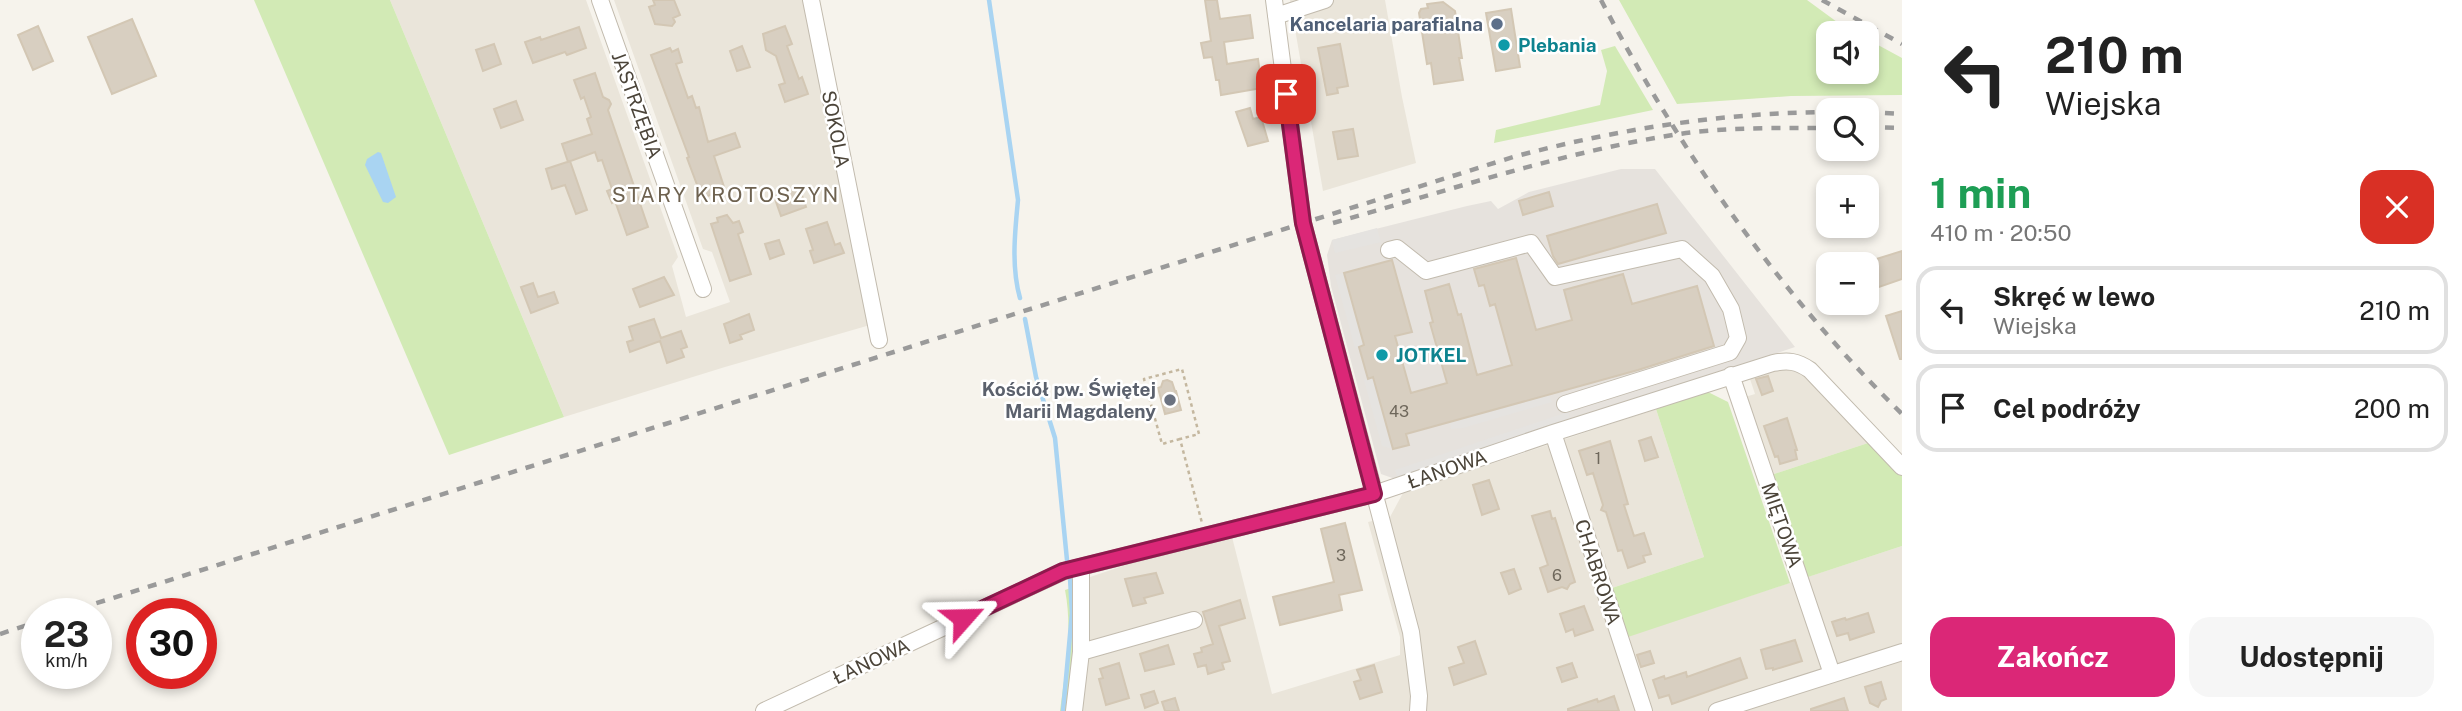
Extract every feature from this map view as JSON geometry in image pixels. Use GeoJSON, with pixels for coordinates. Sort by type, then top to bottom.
{"type":"FeatureCollection","features":[{"type":"Feature","properties":{"kind":"street","name":"JASTRZĘBIA"},"geometry":{"type":"LineString","coordinates":[[600,0],[703,289]]}},
{"type":"Feature","properties":{"kind":"street","name":"SOKOLA"},"geometry":{"type":"LineString","coordinates":[[811,0],[879,341]]}},
{"type":"Feature","properties":{"kind":"street"},"geometry":{"type":"LineString","coordinates":[[1325,0],[1275,8],[1303,223],[1411,632],[1419,696],[1418,711]]}},
{"type":"Feature","properties":{"kind":"street"},"geometry":{"type":"LineString","coordinates":[[1389,250],[1397,248],[1426,271],[1531,243],[1555,276],[1682,249],[1712,276],[1731,309],[1738,338],[1730,352],[1565,404]]}},
{"type":"Feature","properties":{"kind":"street","name":"ŁANOWA"},"geometry":{"type":"LineString","coordinates":[[764,711],[1063,571],[1374,494],[1553,433],[1785,360],[1799,362],[1810,370],[1902,467]]}},
{"type":"Feature","properties":{"kind":"street","name":"MIĘTOWA"},"geometry":{"type":"LineString","coordinates":[[1731,375],[1832,674]]}},
{"type":"Feature","properties":{"kind":"street","name":"CHABROWA"},"geometry":{"type":"LineString","coordinates":[[1553,433],[1644,711]]}},
{"type":"Feature","properties":{"kind":"street"},"geometry":{"type":"LineString","coordinates":[[1074,711],[1081,652],[1081,567]]}},
{"type":"Feature","properties":{"kind":"street"},"geometry":{"type":"LineString","coordinates":[[1081,652],[1194,620]]}},
{"type":"Feature","properties":{"kind":"street"},"geometry":{"type":"LineString","coordinates":[[1717,711],[1902,652]]}},
{"type":"Feature","properties":{"kind":"path"},"geometry":{"type":"LineString","coordinates":[[1182,369],[1199,434],[1180,439],[1162,444],[1144,379],[1182,369]]}},
{"type":"Feature","properties":{"kind":"path"},"geometry":{"type":"LineString","coordinates":[[1180,439],[1206,536]]}},
{"type":"Feature","properties":{"kind":"shaded area"},"geometry":{"type":"Polygon","coordinates":[[[390,0],[586,0],[678,257],[672,266],[686,317],[730,302],[712,252],[703,249],[614,0],[805,0],[870,325],[564,417],[390,0]]]}},
{"type":"Feature","properties":{"kind":"shaded area"},"geometry":{"type":"Polygon","coordinates":[[[1290,0],[1385,0],[1416,163],[1323,191],[1290,0]]]}},
{"type":"Feature","properties":{"kind":"shaded area","name":"JOTKEL"},"geometry":{"type":"Polygon","coordinates":[[[1621,169],[1655,169],[1795,347],[1398,480],[1381,474],[1331,286],[1327,255],[1332,240],[1491,201],[1498,209],[1529,192],[1621,169]]]}},
{"type":"Feature","properties":{"kind":"shaded area"},"geometry":{"type":"Polygon","coordinates":[[[1377,228],[1381,242],[1335,253],[1332,240],[1377,228]]]}},
{"type":"Feature","properties":{"kind":"shaded area"},"geometry":{"type":"Polygon","coordinates":[[[1344,273],[1364,345],[1355,348],[1335,275],[1344,273]]]}},
{"type":"Feature","properties":{"kind":"shaded area"},"geometry":{"type":"Polygon","coordinates":[[[1782,368],[1800,371],[1868,443],[1771,475],[1745,397],[1755,394],[1750,379],[1782,368]]]}},
{"type":"Feature","properties":{"kind":"shaded area"},"geometry":{"type":"Polygon","coordinates":[[[1373,377],[1393,449],[1382,446],[1364,380],[1373,377]]]}},
{"type":"Feature","properties":{"kind":"shaded area"},"geometry":{"type":"Polygon","coordinates":[[[1549,395],[1552,402],[1463,428],[1451,429],[1450,422],[1549,395]]]}},
{"type":"Feature","properties":{"kind":"shaded area"},"geometry":{"type":"Polygon","coordinates":[[[1656,409],[1704,557],[1612,588],[1628,636],[1902,546],[1902,711],[1078,711],[1085,656],[1092,643],[1086,638],[1087,578],[1132,563],[1232,537],[1272,694],[1400,655],[1400,637],[1368,522],[1390,517],[1403,493],[1656,409]]]}},
{"type":"Feature","properties":{"kind":"shaded area"},"geometry":{"type":"Polygon","coordinates":[[[1568,412],[1571,422],[1398,480],[1395,470],[1568,412]]]}},
{"type":"Feature","properties":{"kind":"green space"},"geometry":{"type":"Polygon","coordinates":[[[254,0],[390,0],[564,417],[449,455],[254,0]]]}},
{"type":"Feature","properties":{"kind":"green space"},"geometry":{"type":"Polygon","coordinates":[[[1619,0],[1807,0],[1836,21],[1816,21],[1816,84],[1879,84],[1879,46],[1902,58],[1902,95],[1791,96],[1677,104],[1619,0]]]}},
{"type":"Feature","properties":{"kind":"green space"},"geometry":{"type":"Polygon","coordinates":[[[1615,46],[1653,110],[1494,143],[1496,130],[1600,105],[1607,71],[1601,50],[1615,46]]]}},
{"type":"Feature","properties":{"kind":"green space"},"geometry":{"type":"Polygon","coordinates":[[[1708,392],[1728,402],[1790,583],[1628,637],[1612,588],[1704,557],[1656,409],[1708,392]]]}},
{"type":"Feature","properties":{"kind":"green space"},"geometry":{"type":"Polygon","coordinates":[[[1868,443],[1902,475],[1902,546],[1805,578],[1771,475],[1868,443]]]}},
{"type":"Feature","properties":{"kind":"green space"},"geometry":{"type":"Polygon","coordinates":[[[1074,587],[1073,654],[1066,711],[1060,711],[1068,636],[1065,590],[1074,587]]]}},
{"type":"Feature","properties":{"kind":"water"},"geometry":{"type":"Polygon","coordinates":[[[378,152],[381,153],[396,197],[388,203],[383,202],[365,165],[367,159],[378,152]]]}},
{"type":"Feature","properties":{"kind":"building"},"geometry":{"type":"Polygon","coordinates":[[[653,0],[674,0],[680,15],[673,18],[675,22],[672,26],[655,24],[649,7],[655,5],[653,0]]]}},
{"type":"Feature","properties":{"kind":"building"},"geometry":{"type":"Polygon","coordinates":[[[1205,0],[1217,0],[1220,19],[1250,15],[1253,38],[1224,42],[1227,64],[1258,59],[1262,88],[1221,95],[1212,57],[1204,58],[1201,43],[1211,41],[1205,0]]]}},
{"type":"Feature","properties":{"kind":"building"},"geometry":{"type":"Polygon","coordinates":[[[1443,2],[1455,11],[1463,80],[1434,84],[1431,63],[1427,64],[1419,13],[1421,9],[1428,8],[1427,4],[1443,2]]]}},
{"type":"Feature","properties":{"kind":"building","name":"Plebania"},"geometry":{"type":"Polygon","coordinates":[[[1511,9],[1520,67],[1496,71],[1486,13],[1511,9]]]}},
{"type":"Feature","properties":{"kind":"building"},"geometry":{"type":"Polygon","coordinates":[[[132,19],[156,76],[112,94],[88,37],[132,19]]]}},
{"type":"Feature","properties":{"kind":"building"},"geometry":{"type":"Polygon","coordinates":[[[38,26],[53,61],[33,70],[18,35],[38,26]]]}},
{"type":"Feature","properties":{"kind":"building"},"geometry":{"type":"Polygon","coordinates":[[[785,26],[792,44],[787,46],[799,79],[802,77],[808,94],[785,102],[779,85],[785,83],[776,56],[766,50],[763,34],[785,26]]]}},
{"type":"Feature","properties":{"kind":"building"},"geometry":{"type":"Polygon","coordinates":[[[579,27],[586,48],[533,63],[525,42],[540,37],[541,40],[579,27]]]}},
{"type":"Feature","properties":{"kind":"building"},"geometry":{"type":"Polygon","coordinates":[[[494,44],[501,64],[483,71],[476,50],[494,44]]]}},
{"type":"Feature","properties":{"kind":"building"},"geometry":{"type":"Polygon","coordinates":[[[1340,44],[1348,86],[1337,88],[1338,93],[1327,95],[1318,48],[1340,44]]]}},
{"type":"Feature","properties":{"kind":"building"},"geometry":{"type":"Polygon","coordinates":[[[742,46],[750,67],[737,71],[730,51],[742,46]]]}},
{"type":"Feature","properties":{"kind":"building"},"geometry":{"type":"Polygon","coordinates":[[[670,48],[672,52],[678,49],[682,62],[676,64],[688,98],[692,96],[696,108],[699,107],[708,142],[735,133],[740,147],[714,156],[725,190],[702,198],[651,55],[670,48]]]}},
{"type":"Feature","properties":{"kind":"building"},"geometry":{"type":"Polygon","coordinates":[[[595,73],[603,97],[611,104],[608,110],[648,227],[627,235],[615,201],[612,203],[607,191],[612,189],[602,160],[598,161],[595,152],[568,162],[562,144],[592,134],[587,119],[591,117],[574,80],[595,73]]]}},
{"type":"Feature","properties":{"kind":"building"},"geometry":{"type":"Polygon","coordinates":[[[516,101],[523,120],[501,128],[494,109],[516,101]]]}},
{"type":"Feature","properties":{"kind":"building"},"geometry":{"type":"Polygon","coordinates":[[[1250,108],[1253,119],[1261,117],[1268,141],[1248,146],[1236,112],[1250,108]]]}},
{"type":"Feature","properties":{"kind":"building"},"geometry":{"type":"Polygon","coordinates":[[[1353,129],[1358,156],[1338,159],[1333,132],[1353,129]]]}},
{"type":"Feature","properties":{"kind":"building"},"geometry":{"type":"Polygon","coordinates":[[[570,161],[587,210],[576,214],[565,185],[552,189],[546,169],[570,161]]]}},
{"type":"Feature","properties":{"kind":"building"},"geometry":{"type":"Polygon","coordinates":[[[799,187],[806,207],[781,216],[774,196],[799,187]]]}},
{"type":"Feature","properties":{"kind":"building"},"geometry":{"type":"Polygon","coordinates":[[[1549,192],[1553,206],[1523,215],[1519,201],[1549,192]]]}},
{"type":"Feature","properties":{"kind":"building"},"geometry":{"type":"Polygon","coordinates":[[[1657,204],[1666,233],[1558,264],[1553,256],[1547,236],[1657,204]]]}},
{"type":"Feature","properties":{"kind":"building"},"geometry":{"type":"Polygon","coordinates":[[[727,215],[733,223],[739,221],[743,232],[738,234],[751,274],[730,281],[711,224],[718,222],[717,218],[727,215]]]}},
{"type":"Feature","properties":{"kind":"building"},"geometry":{"type":"Polygon","coordinates":[[[827,222],[835,245],[840,243],[844,253],[814,263],[806,229],[827,222]]]}},
{"type":"Feature","properties":{"kind":"building"},"geometry":{"type":"Polygon","coordinates":[[[779,240],[784,254],[770,259],[765,244],[779,240]]]}},
{"type":"Feature","properties":{"kind":"building"},"geometry":{"type":"Polygon","coordinates":[[[1902,251],[1902,279],[1879,287],[1879,258],[1902,251]]]}},
{"type":"Feature","properties":{"kind":"building"},"geometry":{"type":"Polygon","coordinates":[[[1516,258],[1536,330],[1572,320],[1564,290],[1623,274],[1632,304],[1697,286],[1714,346],[1638,370],[1406,434],[1409,445],[1393,449],[1373,377],[1368,379],[1359,347],[1364,345],[1344,273],[1392,260],[1412,332],[1395,336],[1411,393],[1447,383],[1430,323],[1433,322],[1425,291],[1449,284],[1458,315],[1461,314],[1477,375],[1512,365],[1495,304],[1490,306],[1484,285],[1479,286],[1474,269],[1516,258]]]}},
{"type":"Feature","properties":{"kind":"building"},"geometry":{"type":"Polygon","coordinates":[[[664,277],[674,295],[640,307],[633,289],[664,277]]]}},
{"type":"Feature","properties":{"kind":"building"},"geometry":{"type":"Polygon","coordinates":[[[533,283],[538,297],[554,292],[558,303],[531,313],[521,287],[533,283]]]}},
{"type":"Feature","properties":{"kind":"building"},"geometry":{"type":"Polygon","coordinates":[[[1902,311],[1902,359],[1900,359],[1886,316],[1902,311]]]}},
{"type":"Feature","properties":{"kind":"building"},"geometry":{"type":"Polygon","coordinates":[[[749,314],[754,330],[740,335],[742,339],[730,343],[724,324],[749,314]]]}},
{"type":"Feature","properties":{"kind":"building"},"geometry":{"type":"Polygon","coordinates":[[[654,319],[661,338],[681,331],[687,347],[681,349],[684,357],[667,363],[660,341],[630,352],[627,342],[633,340],[629,327],[654,319]]]}},
{"type":"Feature","properties":{"kind":"building"},"geometry":{"type":"Polygon","coordinates":[[[1768,376],[1773,391],[1762,395],[1756,379],[1768,376]]]}},
{"type":"Feature","properties":{"kind":"building","name":"Kościół pw. Świętej Marii Magdaleny"},"geometry":{"type":"Polygon","coordinates":[[[1167,380],[1172,382],[1181,410],[1165,414],[1158,388],[1167,380]]]}},
{"type":"Feature","properties":{"kind":"building"},"geometry":{"type":"Polygon","coordinates":[[[1787,418],[1797,450],[1797,459],[1780,464],[1764,426],[1787,418]]]}},
{"type":"Feature","properties":{"kind":"building"},"geometry":{"type":"Polygon","coordinates":[[[1651,437],[1658,457],[1645,461],[1639,441],[1651,437]]]}},
{"type":"Feature","properties":{"kind":"building"},"geometry":{"type":"Polygon","coordinates":[[[1610,441],[1628,504],[1624,505],[1634,536],[1644,533],[1651,554],[1643,556],[1645,562],[1628,568],[1622,550],[1618,551],[1606,512],[1601,510],[1603,505],[1593,473],[1587,475],[1579,451],[1610,441]]]}},
{"type":"Feature","properties":{"kind":"building"},"geometry":{"type":"Polygon","coordinates":[[[1489,480],[1499,509],[1482,515],[1473,485],[1489,480]]]}},
{"type":"Feature","properties":{"kind":"building"},"geometry":{"type":"Polygon","coordinates":[[[1550,511],[1552,519],[1555,518],[1575,582],[1567,589],[1562,587],[1548,592],[1540,568],[1548,565],[1532,516],[1550,511]]]}},
{"type":"Feature","properties":{"kind":"building"},"geometry":{"type":"Polygon","coordinates":[[[1345,523],[1362,590],[1339,595],[1342,610],[1280,625],[1273,597],[1334,582],[1321,529],[1345,523]]]}},
{"type":"Feature","properties":{"kind":"building"},"geometry":{"type":"Polygon","coordinates":[[[1514,569],[1521,589],[1509,594],[1501,573],[1514,569]]]}},
{"type":"Feature","properties":{"kind":"building"},"geometry":{"type":"Polygon","coordinates":[[[1156,573],[1163,593],[1144,598],[1146,603],[1133,606],[1125,579],[1156,573]]]}},
{"type":"Feature","properties":{"kind":"building"},"geometry":{"type":"Polygon","coordinates":[[[1240,600],[1245,618],[1219,626],[1230,661],[1222,663],[1224,669],[1208,674],[1206,665],[1198,667],[1194,654],[1213,644],[1203,612],[1240,600]]]}},
{"type":"Feature","properties":{"kind":"building"},"geometry":{"type":"Polygon","coordinates":[[[1584,606],[1593,630],[1575,636],[1573,629],[1566,632],[1560,614],[1584,606]]]}},
{"type":"Feature","properties":{"kind":"building"},"geometry":{"type":"Polygon","coordinates":[[[1868,613],[1874,632],[1850,640],[1848,633],[1837,636],[1832,622],[1868,613]]]}},
{"type":"Feature","properties":{"kind":"building"},"geometry":{"type":"Polygon","coordinates":[[[1795,640],[1802,661],[1773,670],[1766,669],[1761,650],[1795,640]]]}},
{"type":"Feature","properties":{"kind":"building"},"geometry":{"type":"Polygon","coordinates":[[[1475,641],[1486,674],[1454,685],[1449,668],[1464,663],[1458,647],[1475,641]]]}},
{"type":"Feature","properties":{"kind":"building"},"geometry":{"type":"Polygon","coordinates":[[[1168,645],[1174,664],[1145,671],[1140,654],[1168,645]]]}},
{"type":"Feature","properties":{"kind":"building"},"geometry":{"type":"Polygon","coordinates":[[[1650,651],[1654,663],[1641,667],[1637,655],[1650,651]]]}},
{"type":"Feature","properties":{"kind":"building"},"geometry":{"type":"Polygon","coordinates":[[[1740,658],[1747,678],[1672,704],[1669,695],[1659,698],[1653,680],[1686,672],[1687,677],[1740,658]]]}},
{"type":"Feature","properties":{"kind":"building"},"geometry":{"type":"Polygon","coordinates":[[[1119,663],[1129,698],[1106,705],[1099,679],[1103,678],[1100,669],[1119,663]]]}},
{"type":"Feature","properties":{"kind":"building"},"geometry":{"type":"Polygon","coordinates":[[[1572,663],[1577,677],[1562,682],[1557,668],[1572,663]]]}},
{"type":"Feature","properties":{"kind":"building"},"geometry":{"type":"Polygon","coordinates":[[[1374,665],[1382,692],[1360,699],[1354,682],[1361,680],[1357,670],[1374,665]]]}},
{"type":"Feature","properties":{"kind":"building"},"geometry":{"type":"Polygon","coordinates":[[[1881,682],[1886,699],[1881,701],[1878,707],[1870,703],[1865,687],[1881,682]]]}},
{"type":"Feature","properties":{"kind":"building"},"geometry":{"type":"Polygon","coordinates":[[[1154,691],[1158,703],[1145,708],[1141,695],[1154,691]]]}},
{"type":"Feature","properties":{"kind":"building"},"geometry":{"type":"Polygon","coordinates":[[[1614,696],[1619,711],[1568,711],[1597,699],[1598,702],[1614,696]]]}},
{"type":"Feature","properties":{"kind":"building"},"geometry":{"type":"Polygon","coordinates":[[[1175,698],[1179,711],[1165,711],[1162,702],[1175,698]]]}},
{"type":"Feature","properties":{"kind":"building"},"geometry":{"type":"Polygon","coordinates":[[[1844,698],[1848,711],[1811,711],[1811,709],[1844,698]]]}},
{"type":"Feature","properties":{"kind":"waterway"},"geometry":{"type":"LineString","coordinates":[[989,0],[1018,200],[1015,262],[1020,298]]}},
{"type":"Feature","properties":{"kind":"waterway"},"geometry":{"type":"LineString","coordinates":[[1025,319],[1036,377],[1055,438],[1067,560]]}},
{"type":"Feature","properties":{"kind":"waterway"},"geometry":{"type":"LineString","coordinates":[[1063,711],[1072,613],[1070,578]]}},
{"type":"Feature","properties":{"kind":"railway"},"geometry":{"type":"LineString","coordinates":[[1601,0],[1664,112],[1735,219],[1815,320],[1902,414]]}},
{"type":"Feature","properties":{"kind":"railway"},"geometry":{"type":"LineString","coordinates":[[1822,0],[1902,44]]}},
{"type":"Feature","properties":{"kind":"railway"},"geometry":{"type":"LineString","coordinates":[[112,598],[1513,157],[1591,138],[1670,124],[1816,112]]}},
{"type":"Feature","properties":{"kind":"railway"},"geometry":{"type":"LineString","coordinates":[[1879,113],[1902,114]]}},
{"type":"Feature","properties":{"kind":"railway"},"geometry":{"type":"LineString","coordinates":[[1879,127],[1902,128]]}},
{"type":"Feature","properties":{"kind":"railway"},"geometry":{"type":"LineString","coordinates":[[1333,223],[1505,173],[1635,142],[1716,130],[1816,128]]}},
{"type":"Feature","properties":{"kind":"railway"},"geometry":{"type":"LineString","coordinates":[[0,634],[21,627]]}},
{"type":"Feature","properties":{"kind":"place","name":"Kancelaria parafialna"},"geometry":{"type":"Point","coordinates":[1497,24]}},
{"type":"Feature","properties":{"kind":"place","name":"Plebania"},"geometry":{"type":"Point","coordinates":[1504,45]}},
{"type":"Feature","properties":{"kind":"place","name":"JOTKEL"},"geometry":{"type":"Point","coordinates":[1382,355]}},
{"type":"Feature","properties":{"kind":"place","name":"Kościół pw. Świętej Marii Magdaleny"},"geometry":{"type":"Point","coordinates":[1170,400]}},
{"type":"Feature","properties":{"kind":"district","name":"STARY KROTOSZYN"},"geometry":{"type":"Point","coordinates":[726,194]}},
{"type":"Feature","properties":{"kind":"route"},"geometry":{"type":"LineString","coordinates":[[963,618],[1063,571],[1374,494],[1303,223],[1286,94]]}}]}
